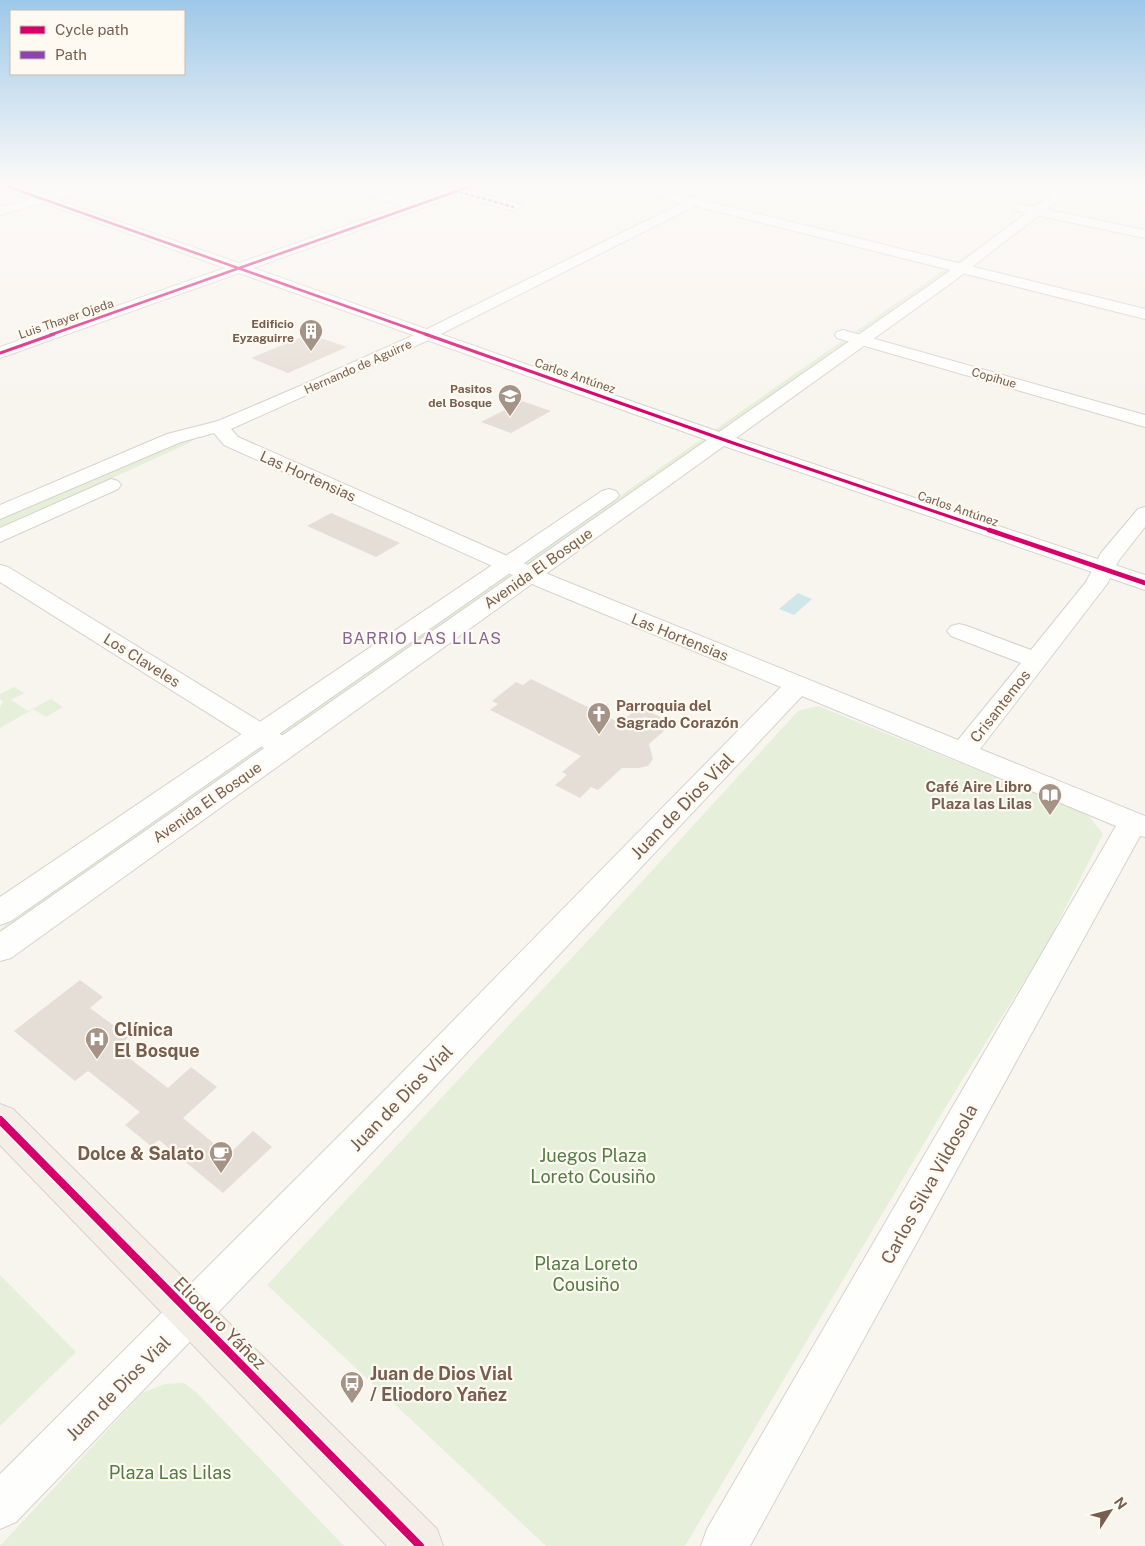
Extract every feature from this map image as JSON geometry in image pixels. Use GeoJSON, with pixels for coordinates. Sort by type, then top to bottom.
{"type":"FeatureCollection","features":[{"type":"Feature","properties":{"kind":"main road","name":"Eliodoro Yáñez"},"geometry":{"type":"LineString","coordinates":[[0,1120],[420,1546]]}},
{"type":"Feature","properties":{"kind":"street","name":"Carlos Antúnez"},"geometry":{"type":"LineString","coordinates":[[204,256],[712,435],[1145,583]]}},
{"type":"Feature","properties":{"kind":"street","name":"Luis Thayer Ojeda"},"geometry":{"type":"LineString","coordinates":[[0,353],[272,256]]}},
{"type":"Feature","properties":{"kind":"street","name":"Hernando de Aguirre"},"geometry":{"type":"LineString","coordinates":[[0,536],[224,428],[428,335],[586,256]]}},
{"type":"Feature","properties":{"kind":"street"},"geometry":{"type":"LineString","coordinates":[[913,256],[1145,314]]}},
{"type":"Feature","properties":{"kind":"street","name":"Avenida El Bosque"},"geometry":{"type":"LineString","coordinates":[[852,337],[956,256]]}},
{"type":"Feature","properties":{"kind":"street","name":"Avenida El Bosque"},"geometry":{"type":"LineString","coordinates":[[0,949],[284,748],[519,570],[852,337],[962,268],[978,256]]}},
{"type":"Feature","properties":{"kind":"street","name":"Copihue"},"geometry":{"type":"LineString","coordinates":[[852,337],[1145,421]]}},
{"type":"Feature","properties":{"kind":"street","name":"Hernando de Aguirre"},"geometry":{"type":"LineString","coordinates":[[0,513],[174,438],[224,428]]}},
{"type":"Feature","properties":{"kind":"street","name":"Las Hortensias"},"geometry":{"type":"LineString","coordinates":[[224,428],[231,442],[519,570],[797,686],[1139,824]]}},
{"type":"Feature","properties":{"kind":"street","name":"Crisantemos"},"geometry":{"type":"LineString","coordinates":[[963,752],[1096,584],[1109,558],[1145,513]]}},
{"type":"Feature","properties":{"kind":"street","name":"Avenida El Bosque"},"geometry":{"type":"LineString","coordinates":[[0,914],[261,734],[519,570]]}},
{"type":"Feature","properties":{"kind":"street","name":"Los Claveles"},"geometry":{"type":"LineString","coordinates":[[0,572],[284,748]]}},
{"type":"Feature","properties":{"kind":"street","name":"Crisantemos"},"geometry":{"type":"LineString","coordinates":[[959,631],[1036,660]]}},
{"type":"Feature","properties":{"kind":"street","name":"Juan de Dios Vial"},"geometry":{"type":"LineString","coordinates":[[0,1506],[402,1098],[797,686]]}},
{"type":"Feature","properties":{"kind":"street","name":"Carlos Silva Vildosola"},"geometry":{"type":"LineString","coordinates":[[724,1546],[1139,824]]}},
{"type":"Feature","properties":{"kind":"green space"},"geometry":{"type":"Polygon","coordinates":[[[965,256],[969,256],[0,942],[0,929],[965,256]]]}},
{"type":"Feature","properties":{"kind":"green space"},"geometry":{"type":"Polygon","coordinates":[[[206,432],[187,444],[0,529],[0,520],[179,440],[206,432]]]}},
{"type":"Feature","properties":{"kind":"green space"},"geometry":{"type":"Polygon","coordinates":[[[14,687],[24,693],[11,700],[28,711],[51,699],[63,707],[46,717],[33,709],[0,728],[0,708],[3,701],[0,699],[0,694],[14,687]]]}},
{"type":"Feature","properties":{"kind":"green space","name":"Plaza Loreto Cousiño"},"geometry":{"type":"Polygon","coordinates":[[[818,706],[1087,814],[1103,834],[1046,946],[948,1103],[685,1546],[546,1546],[267,1285],[594,934],[798,711],[818,706]]]}},
{"type":"Feature","properties":{"kind":"green space"},"geometry":{"type":"Polygon","coordinates":[[[0,1275],[76,1352],[0,1426],[0,1275]]]}},
{"type":"Feature","properties":{"kind":"green space","name":"Plaza Las Lilas"},"geometry":{"type":"Polygon","coordinates":[[[184,1383],[197,1393],[344,1546],[0,1546],[142,1393],[165,1384],[184,1383]]]}},
{"type":"Feature","properties":{"kind":"shaded area"},"geometry":{"type":"Polygon","coordinates":[[[798,593],[812,599],[794,615],[779,609],[798,593]]]}},
{"type":"Feature","properties":{"kind":"building","name":"Edificio Eyzaguirre"},"geometry":{"type":"Polygon","coordinates":[[[309,334],[347,347],[288,373],[251,358],[309,334]]]}},
{"type":"Feature","properties":{"kind":"building","name":"Pasitos del Bosque"},"geometry":{"type":"Polygon","coordinates":[[[522,401],[551,411],[511,433],[481,422],[522,401]]]}},
{"type":"Feature","properties":{"kind":"building"},"geometry":{"type":"Polygon","coordinates":[[[331,513],[400,543],[376,557],[307,526],[331,513]]]}},
{"type":"Feature","properties":{"kind":"building","name":"Parroquia del Sagrado Corazón"},"geometry":{"type":"Polygon","coordinates":[[[531,679],[620,723],[639,707],[673,723],[649,744],[653,759],[648,766],[622,768],[598,790],[591,787],[580,798],[555,785],[567,775],[562,772],[581,756],[490,710],[498,704],[492,701],[516,682],[523,685],[531,679]]]}},
{"type":"Feature","properties":{"kind":"building","name":"Clínica El Bosque"},"geometry":{"type":"Polygon","coordinates":[[[80,980],[103,997],[90,1008],[129,1037],[116,1048],[168,1088],[191,1067],[217,1087],[183,1118],[228,1155],[253,1131],[272,1147],[223,1193],[159,1140],[151,1146],[125,1125],[140,1112],[88,1071],[75,1081],[14,1031],[80,980]]]}},
{"type":"Feature","properties":{"kind":"cycle path"},"geometry":{"type":"LineString","coordinates":[[204,256],[736,444],[1145,583]]}},
{"type":"Feature","properties":{"kind":"cycle path"},"geometry":{"type":"LineString","coordinates":[[0,353],[273,256]]}},
{"type":"Feature","properties":{"kind":"cycle path"},"geometry":{"type":"LineString","coordinates":[[0,1120],[420,1546]]}},
{"type":"Feature","properties":{"kind":"place","name":"Edificio Eyzaguirre"},"geometry":{"type":"Point","coordinates":[311,352]}},
{"type":"Feature","properties":{"kind":"place","name":"Pasitos del Bosque"},"geometry":{"type":"Point","coordinates":[510,417]}},
{"type":"Feature","properties":{"kind":"place","name":"Parroquia del Sagrado Corazón"},"geometry":{"type":"Point","coordinates":[599,735]}},
{"type":"Feature","properties":{"kind":"place","name":"Café Aire Libro Plaza las Lilas"},"geometry":{"type":"Point","coordinates":[1050,816]}},
{"type":"Feature","properties":{"kind":"place","name":"Clínica El Bosque"},"geometry":{"type":"Point","coordinates":[97,1060]}},
{"type":"Feature","properties":{"kind":"place","name":"Dolce & Salato"},"geometry":{"type":"Point","coordinates":[221,1174]}},
{"type":"Feature","properties":{"kind":"place","name":"Juan de Dios Vial / Eliodoro Yañez"},"geometry":{"type":"Point","coordinates":[352,1404]}},
{"type":"Feature","properties":{"kind":"district","name":"BARRIO LAS LILAS"},"geometry":{"type":"Point","coordinates":[422,638]}},
{"type":"Feature","properties":{"kind":"park label","name":"Juegos Plaza Loreto Cousiño"},"geometry":{"type":"Point","coordinates":[593,1165]}}]}
